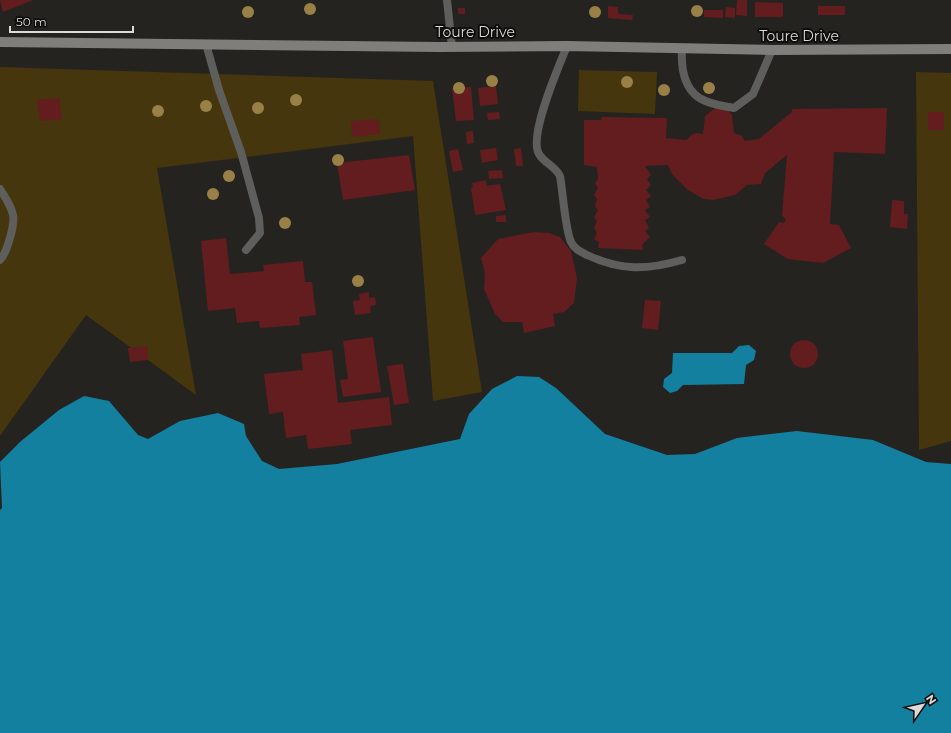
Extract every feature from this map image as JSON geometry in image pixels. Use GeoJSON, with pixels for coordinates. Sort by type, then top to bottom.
{"type":"FeatureCollection","features":[{"type":"Feature","properties":{"kind":"street","name":"Toure Drive"},"geometry":{"type":"LineString","coordinates":[[0,42],[567,46],[772,50],[951,49]]}},
{"type":"Feature","properties":{"kind":"lane"},"geometry":{"type":"LineString","coordinates":[[447,0],[452,46]]}},
{"type":"Feature","properties":{"kind":"lane"},"geometry":{"type":"LineString","coordinates":[[206,44],[219,90],[241,152],[259,218],[260,232],[246,250]]}},
{"type":"Feature","properties":{"kind":"lane"},"geometry":{"type":"LineString","coordinates":[[567,46],[543,108],[537,149],[542,158],[558,171],[560,176],[570,241],[573,246],[594,258],[618,266],[638,268],[657,267],[682,260]]}},
{"type":"Feature","properties":{"kind":"lane"},"geometry":{"type":"LineString","coordinates":[[682,48],[681,65],[688,85],[698,97],[734,108],[753,94],[772,50]]}},
{"type":"Feature","properties":{"kind":"lane"},"geometry":{"type":"LineString","coordinates":[[0,189],[8,201],[13,216],[10,236],[3,257],[0,260]]}},
{"type":"Feature","properties":{"kind":"shaded area"},"geometry":{"type":"Polygon","coordinates":[[[0,67],[433,81],[482,392],[433,401],[413,136],[157,168],[196,395],[86,315],[0,436],[0,67]]]}},
{"type":"Feature","properties":{"kind":"shaded area"},"geometry":{"type":"Polygon","coordinates":[[[579,70],[657,72],[655,114],[578,111],[579,70]]]}},
{"type":"Feature","properties":{"kind":"shaded area"},"geometry":{"type":"Polygon","coordinates":[[[916,72],[951,73],[951,441],[919,450],[916,72]]]}},
{"type":"Feature","properties":{"kind":"water"},"geometry":{"type":"Polygon","coordinates":[[[749,345],[756,351],[754,360],[746,365],[744,384],[683,385],[677,391],[670,393],[663,387],[664,379],[672,373],[673,353],[732,353],[739,346],[749,345]]]}},
{"type":"Feature","properties":{"kind":"water"},"geometry":{"type":"Polygon","coordinates":[[[517,376],[539,377],[556,388],[605,434],[667,455],[695,454],[737,438],[797,431],[873,440],[926,462],[951,464],[951,733],[0,733],[0,510],[2,508],[0,462],[20,442],[59,410],[84,396],[109,401],[138,435],[148,439],[180,421],[218,413],[244,424],[246,436],[262,461],[279,469],[337,464],[460,439],[469,414],[492,389],[517,376]]]}},
{"type":"Feature","properties":{"kind":"building"},"geometry":{"type":"Polygon","coordinates":[[[0,0],[33,0],[3,12],[0,0]]]}},
{"type":"Feature","properties":{"kind":"building"},"geometry":{"type":"Polygon","coordinates":[[[737,0],[747,0],[747,16],[736,15],[737,0]]]}},
{"type":"Feature","properties":{"kind":"building"},"geometry":{"type":"Polygon","coordinates":[[[755,2],[783,3],[783,17],[755,17],[755,2]]]}},
{"type":"Feature","properties":{"kind":"building"},"geometry":{"type":"Polygon","coordinates":[[[608,6],[618,7],[618,14],[633,15],[632,20],[608,18],[608,6]]]}},
{"type":"Feature","properties":{"kind":"building"},"geometry":{"type":"Polygon","coordinates":[[[818,6],[845,6],[845,15],[818,15],[818,6]]]}},
{"type":"Feature","properties":{"kind":"building"},"geometry":{"type":"Polygon","coordinates":[[[726,7],[735,8],[735,18],[725,17],[726,7]]]}},
{"type":"Feature","properties":{"kind":"building"},"geometry":{"type":"Polygon","coordinates":[[[458,8],[465,8],[465,14],[458,14],[458,8]]]}},
{"type":"Feature","properties":{"kind":"building"},"geometry":{"type":"Polygon","coordinates":[[[704,10],[723,10],[723,18],[704,17],[704,10]]]}},
{"type":"Feature","properties":{"kind":"building"},"geometry":{"type":"Polygon","coordinates":[[[496,86],[498,104],[480,106],[478,88],[496,86]]]}},
{"type":"Feature","properties":{"kind":"building"},"geometry":{"type":"Polygon","coordinates":[[[471,87],[474,120],[456,121],[452,88],[471,87]]]}},
{"type":"Feature","properties":{"kind":"building"},"geometry":{"type":"Polygon","coordinates":[[[59,98],[62,119],[40,121],[37,100],[59,98]]]}},
{"type":"Feature","properties":{"kind":"building"},"geometry":{"type":"Polygon","coordinates":[[[715,108],[728,110],[732,115],[734,133],[742,136],[745,141],[759,139],[792,112],[792,109],[887,108],[885,154],[834,152],[830,224],[839,225],[851,248],[823,263],[788,259],[764,244],[779,222],[784,223],[786,219],[782,216],[787,155],[765,173],[761,184],[747,185],[735,195],[713,200],[704,199],[688,190],[672,174],[668,165],[645,166],[651,175],[647,179],[651,185],[646,190],[651,196],[646,200],[650,207],[645,210],[650,217],[645,220],[649,228],[645,231],[650,237],[642,245],[643,250],[598,248],[599,242],[594,239],[597,233],[594,228],[597,221],[594,217],[598,210],[595,206],[597,199],[594,195],[598,188],[595,183],[598,179],[597,167],[584,165],[584,120],[601,120],[602,117],[667,118],[666,138],[686,140],[693,134],[703,134],[705,116],[715,108]]]}},
{"type":"Feature","properties":{"kind":"building"},"geometry":{"type":"Polygon","coordinates":[[[499,112],[500,119],[488,120],[487,113],[499,112]]]}},
{"type":"Feature","properties":{"kind":"building"},"geometry":{"type":"Polygon","coordinates":[[[928,112],[944,112],[944,130],[928,130],[928,112]]]}},
{"type":"Feature","properties":{"kind":"building"},"geometry":{"type":"Polygon","coordinates":[[[378,119],[380,134],[352,137],[351,121],[378,119]]]}},
{"type":"Feature","properties":{"kind":"building"},"geometry":{"type":"Polygon","coordinates":[[[473,131],[474,143],[467,144],[466,132],[473,131]]]}},
{"type":"Feature","properties":{"kind":"building"},"geometry":{"type":"Polygon","coordinates":[[[496,148],[498,160],[482,163],[480,150],[496,148]]]}},
{"type":"Feature","properties":{"kind":"building"},"geometry":{"type":"Polygon","coordinates":[[[521,148],[523,166],[516,166],[514,149],[521,148]]]}},
{"type":"Feature","properties":{"kind":"building"},"geometry":{"type":"Polygon","coordinates":[[[458,149],[463,170],[453,172],[449,151],[458,149]]]}},
{"type":"Feature","properties":{"kind":"building"},"geometry":{"type":"Polygon","coordinates":[[[409,155],[415,190],[343,200],[337,163],[409,155]]]}},
{"type":"Feature","properties":{"kind":"building"},"geometry":{"type":"Polygon","coordinates":[[[502,170],[503,178],[489,179],[488,171],[502,170]]]}},
{"type":"Feature","properties":{"kind":"building"},"geometry":{"type":"Polygon","coordinates":[[[486,180],[487,186],[500,184],[506,210],[475,215],[471,188],[473,187],[472,183],[486,180]]]}},
{"type":"Feature","properties":{"kind":"building"},"geometry":{"type":"Polygon","coordinates":[[[892,200],[904,201],[904,214],[908,214],[907,229],[890,227],[892,200]]]}},
{"type":"Feature","properties":{"kind":"building"},"geometry":{"type":"Polygon","coordinates":[[[506,215],[506,222],[496,222],[496,216],[506,215]]]}},
{"type":"Feature","properties":{"kind":"building"},"geometry":{"type":"Polygon","coordinates":[[[534,232],[549,233],[560,237],[571,251],[577,278],[574,303],[564,312],[553,314],[555,326],[524,333],[522,322],[503,322],[495,314],[484,289],[485,273],[481,258],[498,239],[534,232]]]}},
{"type":"Feature","properties":{"kind":"building"},"geometry":{"type":"Polygon","coordinates":[[[226,238],[230,274],[264,271],[263,265],[303,261],[305,282],[312,282],[316,315],[299,317],[300,325],[260,328],[259,321],[237,323],[235,308],[208,311],[201,241],[226,238]]]}},
{"type":"Feature","properties":{"kind":"building"},"geometry":{"type":"Polygon","coordinates":[[[369,292],[369,298],[375,297],[376,305],[370,306],[371,313],[355,315],[353,301],[360,300],[359,294],[369,292]]]}},
{"type":"Feature","properties":{"kind":"building"},"geometry":{"type":"Polygon","coordinates":[[[645,300],[661,301],[658,330],[642,328],[645,300]]]}},
{"type":"Feature","properties":{"kind":"building"},"geometry":{"type":"Polygon","coordinates":[[[373,337],[381,392],[343,397],[340,380],[348,379],[343,341],[373,337]]]}},
{"type":"Feature","properties":{"kind":"building"},"geometry":{"type":"Polygon","coordinates":[[[804,340],[814,344],[818,354],[814,364],[804,368],[794,364],[790,354],[794,344],[804,340]]]}},
{"type":"Feature","properties":{"kind":"building"},"geometry":{"type":"Polygon","coordinates":[[[147,346],[148,360],[130,362],[128,348],[147,346]]]}},
{"type":"Feature","properties":{"kind":"building"},"geometry":{"type":"Polygon","coordinates":[[[332,350],[338,403],[389,397],[392,425],[350,430],[352,444],[308,449],[306,435],[286,438],[283,412],[269,414],[264,374],[303,370],[301,354],[332,350]]]}},
{"type":"Feature","properties":{"kind":"building"},"geometry":{"type":"Polygon","coordinates":[[[403,364],[409,403],[394,405],[387,366],[403,364]]]}}]}
